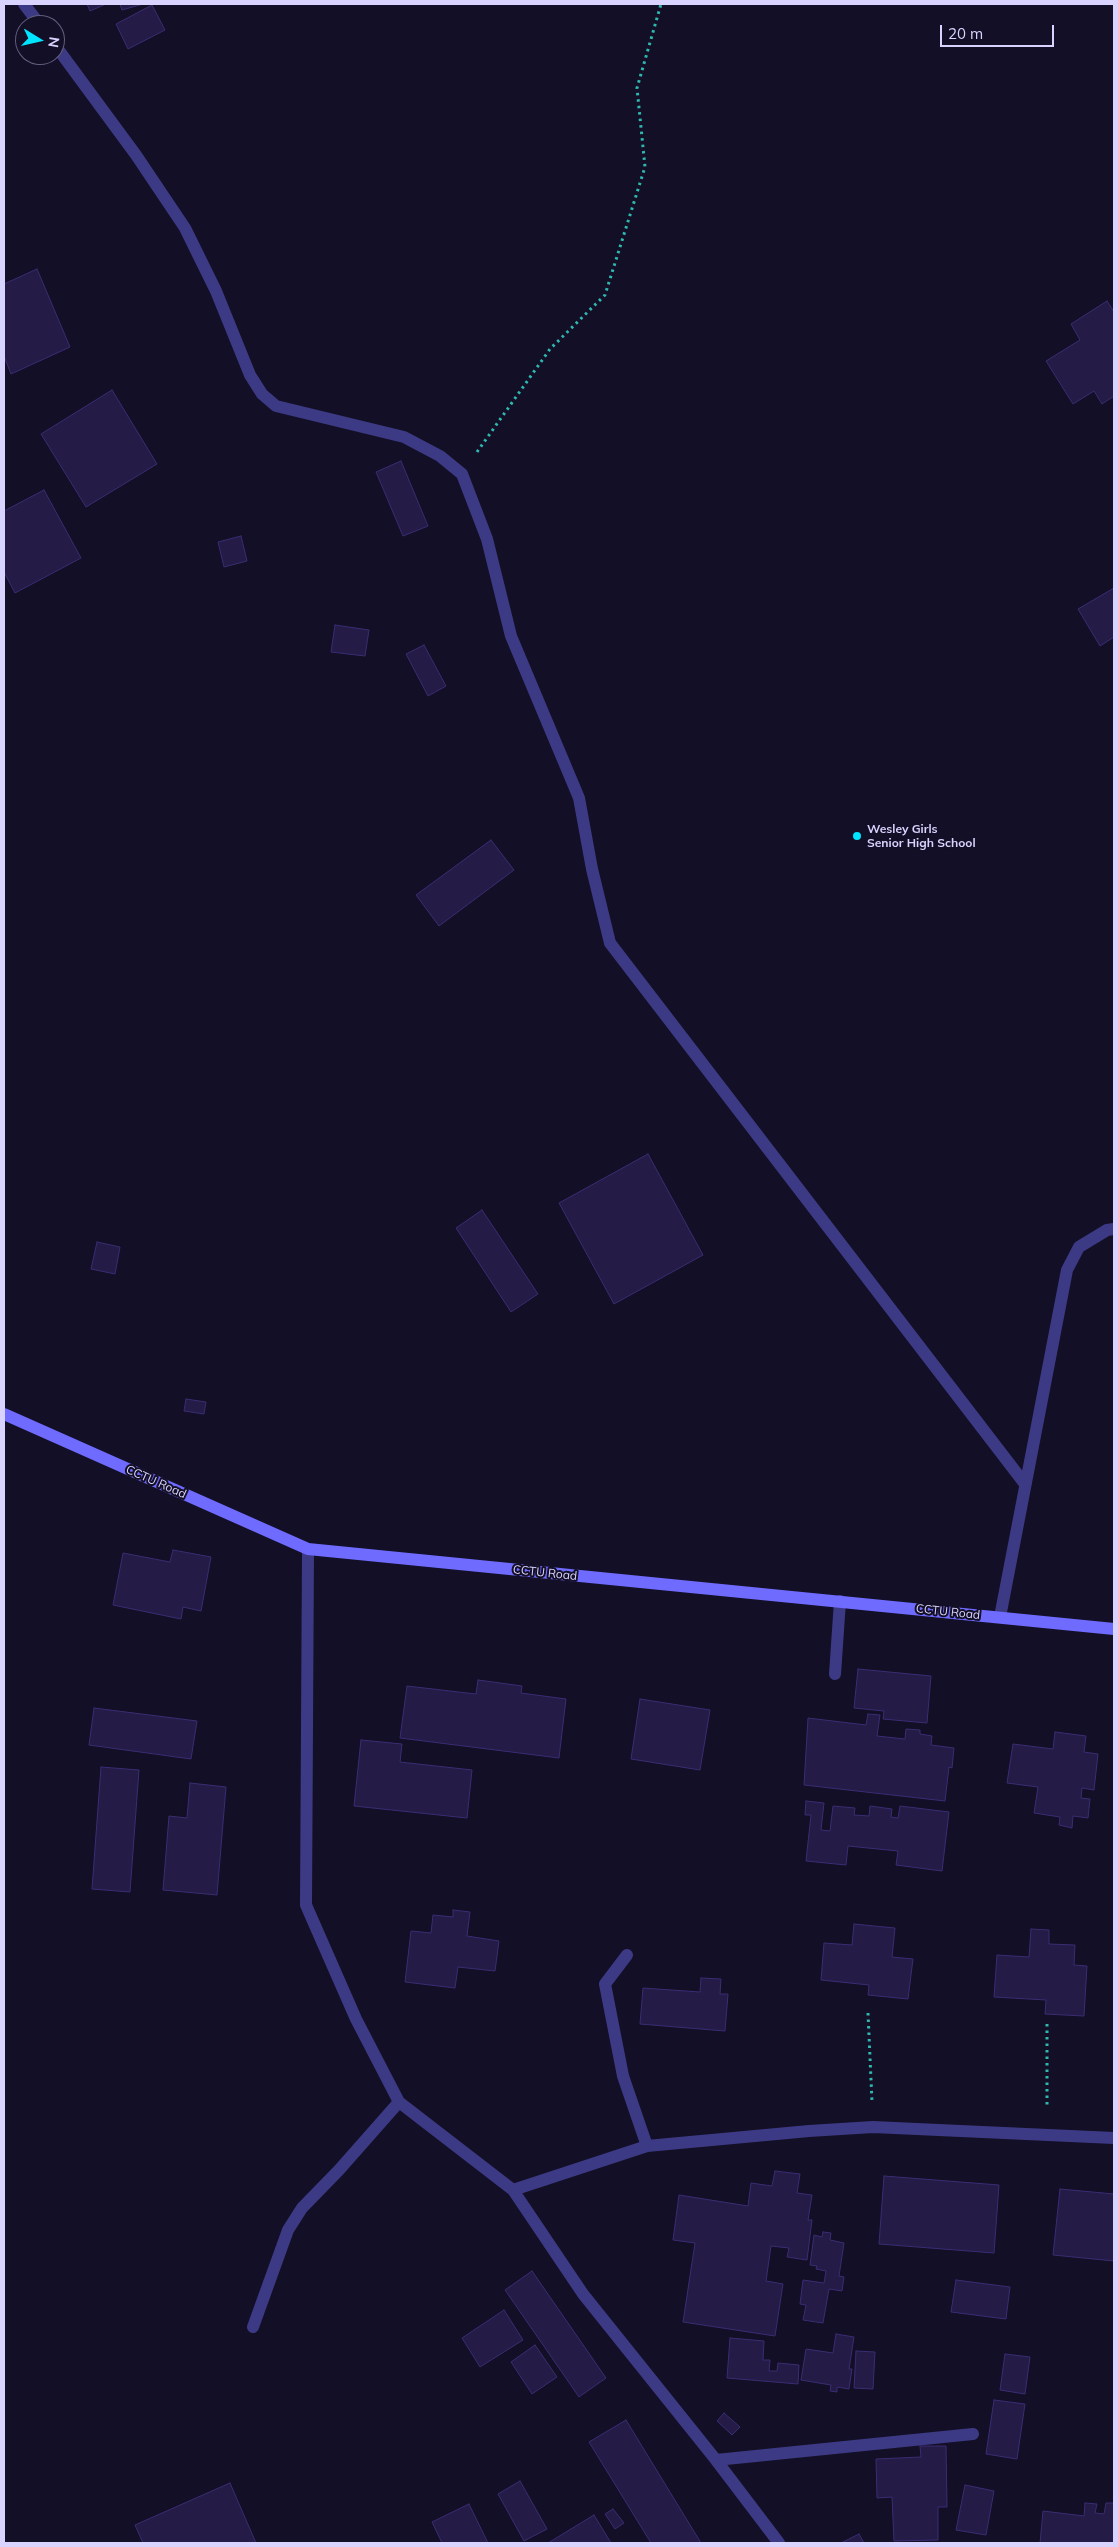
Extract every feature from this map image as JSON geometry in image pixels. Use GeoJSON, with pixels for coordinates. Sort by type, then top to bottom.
{"type":"FeatureCollection","features":[{"type":"Feature","properties":{"kind":"street"},"geometry":{"type":"LineString","coordinates":[[24,4],[32,15]]}},
{"type":"Feature","properties":{"kind":"street"},"geometry":{"type":"LineString","coordinates":[[65,59],[136,155],[185,228],[216,291],[250,375],[262,394],[276,406],[404,437],[440,456],[462,474],[487,540],[511,636],[579,798],[592,869],[610,943],[1025,1484]]}},
{"type":"Feature","properties":{"kind":"street"},"geometry":{"type":"LineString","coordinates":[[1000,1617],[1067,1270],[1079,1247],[1107,1230],[1114,1229]]}},
{"type":"Feature","properties":{"kind":"street","name":"CCTU Road"},"geometry":{"type":"LineString","coordinates":[[4,1414],[308,1549],[1114,1629]]}},
{"type":"Feature","properties":{"kind":"street"},"geometry":{"type":"LineString","coordinates":[[308,1549],[306,1905],[356,2019],[399,2102],[512,2190],[583,2294],[716,2460],[779,2543]]}},
{"type":"Feature","properties":{"kind":"street"},"geometry":{"type":"LineString","coordinates":[[834,1674],[840,1601]]}},
{"type":"Feature","properties":{"kind":"street"},"geometry":{"type":"LineString","coordinates":[[627,1955],[605,1984],[623,2076],[647,2146]]}},
{"type":"Feature","properties":{"kind":"street"},"geometry":{"type":"LineString","coordinates":[[253,2327],[288,2230],[302,2208],[339,2170],[399,2102]]}},
{"type":"Feature","properties":{"kind":"street"},"geometry":{"type":"LineString","coordinates":[[512,2190],[647,2146],[873,2127],[1114,2138]]}},
{"type":"Feature","properties":{"kind":"street"},"geometry":{"type":"LineString","coordinates":[[716,2460],[973,2434]]}},
{"type":"Feature","properties":{"kind":"path"},"geometry":{"type":"LineString","coordinates":[[462,474],[550,349],[605,295],[645,167],[637,88],[661,4]]}},
{"type":"Feature","properties":{"kind":"path"},"geometry":{"type":"LineString","coordinates":[[868,2013],[873,2127]]}},
{"type":"Feature","properties":{"kind":"path"},"geometry":{"type":"LineString","coordinates":[[1047,2024],[1047,2134]]}},
{"type":"Feature","properties":{"kind":"building"},"geometry":{"type":"Polygon","coordinates":[[[87,4],[106,4],[90,11],[87,4]]]}},
{"type":"Feature","properties":{"kind":"building"},"geometry":{"type":"Polygon","coordinates":[[[120,4],[143,4],[122,10],[120,4]]]}},
{"type":"Feature","properties":{"kind":"building"},"geometry":{"type":"Polygon","coordinates":[[[152,5],[165,30],[128,49],[116,24],[152,5]]]}},
{"type":"Feature","properties":{"kind":"building"},"geometry":{"type":"Polygon","coordinates":[[[37,269],[70,347],[11,374],[4,356],[4,284],[37,269]]]}},
{"type":"Feature","properties":{"kind":"building"},"geometry":{"type":"Polygon","coordinates":[[[1107,301],[1114,312],[1114,396],[1102,404],[1094,391],[1073,404],[1046,361],[1080,340],[1071,324],[1107,301]]]}},
{"type":"Feature","properties":{"kind":"building"},"geometry":{"type":"Polygon","coordinates":[[[112,390],[157,464],[86,507],[41,434],[112,390]]]}},
{"type":"Feature","properties":{"kind":"building"},"geometry":{"type":"Polygon","coordinates":[[[401,461],[428,526],[403,536],[376,472],[401,461]]]}},
{"type":"Feature","properties":{"kind":"building"},"geometry":{"type":"Polygon","coordinates":[[[44,490],[81,558],[15,593],[4,572],[4,511],[44,490]]]}},
{"type":"Feature","properties":{"kind":"building"},"geometry":{"type":"Polygon","coordinates":[[[241,536],[247,561],[224,567],[218,542],[241,536]]]}},
{"type":"Feature","properties":{"kind":"building"},"geometry":{"type":"Polygon","coordinates":[[[1114,588],[1114,637],[1100,646],[1078,609],[1114,588]]]}},
{"type":"Feature","properties":{"kind":"building"},"geometry":{"type":"Polygon","coordinates":[[[335,625],[369,630],[365,656],[331,652],[335,625]]]}},
{"type":"Feature","properties":{"kind":"building"},"geometry":{"type":"Polygon","coordinates":[[[424,645],[446,686],[428,696],[406,654],[424,645]]]}},
{"type":"Feature","properties":{"kind":"building"},"geometry":{"type":"Polygon","coordinates":[[[491,840],[514,870],[439,926],[416,895],[491,840]]]}},
{"type":"Feature","properties":{"kind":"building"},"geometry":{"type":"Polygon","coordinates":[[[648,1154],[703,1255],[614,1304],[559,1203],[648,1154]]]}},
{"type":"Feature","properties":{"kind":"building"},"geometry":{"type":"Polygon","coordinates":[[[482,1210],[538,1294],[511,1312],[456,1228],[482,1210]]]}},
{"type":"Feature","properties":{"kind":"building"},"geometry":{"type":"Polygon","coordinates":[[[97,1242],[120,1247],[115,1274],[91,1269],[97,1242]]]}},
{"type":"Feature","properties":{"kind":"building"},"geometry":{"type":"Polygon","coordinates":[[[186,1399],[206,1402],[204,1414],[184,1411],[186,1399]]]}},
{"type":"Feature","properties":{"kind":"building"},"geometry":{"type":"Polygon","coordinates":[[[173,1550],[211,1557],[201,1611],[183,1607],[181,1619],[113,1605],[123,1553],[170,1562],[173,1550]]]}},
{"type":"Feature","properties":{"kind":"building"},"geometry":{"type":"Polygon","coordinates":[[[858,1669],[931,1676],[927,1723],[883,1719],[884,1711],[854,1708],[858,1669]]]}},
{"type":"Feature","properties":{"kind":"building"},"geometry":{"type":"Polygon","coordinates":[[[478,1680],[522,1686],[521,1693],[566,1699],[559,1758],[400,1738],[407,1686],[476,1694],[478,1680]]]}},
{"type":"Feature","properties":{"kind":"building"},"geometry":{"type":"Polygon","coordinates":[[[640,1699],[710,1710],[700,1770],[631,1759],[640,1699]]]}},
{"type":"Feature","properties":{"kind":"building"},"geometry":{"type":"Polygon","coordinates":[[[94,1708],[197,1721],[191,1759],[89,1745],[94,1708]]]}},
{"type":"Feature","properties":{"kind":"building"},"geometry":{"type":"Polygon","coordinates":[[[868,1714],[880,1715],[877,1736],[905,1739],[906,1729],[920,1730],[920,1734],[932,1736],[931,1745],[954,1748],[952,1768],[949,1767],[945,1801],[804,1785],[808,1718],[866,1725],[868,1714]]]}},
{"type":"Feature","properties":{"kind":"building"},"geometry":{"type":"Polygon","coordinates":[[[1055,1732],[1086,1736],[1084,1752],[1098,1754],[1094,1790],[1082,1788],[1081,1798],[1090,1799],[1088,1818],[1073,1816],[1072,1828],[1059,1825],[1060,1817],[1034,1813],[1038,1787],[1007,1783],[1013,1744],[1053,1749],[1055,1732]]]}},
{"type":"Feature","properties":{"kind":"building"},"geometry":{"type":"Polygon","coordinates":[[[361,1740],[402,1744],[400,1762],[472,1770],[467,1818],[354,1806],[361,1740]]]}},
{"type":"Feature","properties":{"kind":"building"},"geometry":{"type":"Polygon","coordinates":[[[101,1767],[139,1770],[130,1892],[92,1889],[101,1767]]]}},
{"type":"Feature","properties":{"kind":"building"},"geometry":{"type":"Polygon","coordinates":[[[190,1783],[226,1787],[217,1895],[163,1890],[169,1816],[187,1818],[190,1783]]]}},
{"type":"Feature","properties":{"kind":"building"},"geometry":{"type":"Polygon","coordinates":[[[806,1801],[824,1803],[821,1830],[830,1831],[833,1806],[855,1808],[854,1815],[869,1816],[870,1806],[892,1809],[891,1817],[898,1818],[900,1806],[949,1812],[942,1871],[896,1865],[898,1851],[848,1846],[846,1865],[806,1861],[811,1815],[805,1815],[806,1801]]]}},
{"type":"Feature","properties":{"kind":"building"},"geometry":{"type":"Polygon","coordinates":[[[453,1910],[470,1912],[467,1936],[499,1941],[495,1971],[458,1967],[455,1988],[405,1982],[411,1931],[431,1933],[433,1915],[453,1917],[453,1910]]]}},
{"type":"Feature","properties":{"kind":"building"},"geometry":{"type":"Polygon","coordinates":[[[854,1924],[895,1928],[892,1957],[913,1959],[908,1999],[868,1995],[869,1985],[821,1980],[824,1943],[852,1945],[854,1924]]]}},
{"type":"Feature","properties":{"kind":"building"},"geometry":{"type":"Polygon","coordinates":[[[1031,1929],[1049,1930],[1049,1944],[1075,1945],[1074,1965],[1087,1966],[1084,2016],[1045,2014],[1046,2000],[994,1997],[997,1955],[1029,1957],[1031,1929]]]}},
{"type":"Feature","properties":{"kind":"building"},"geometry":{"type":"Polygon","coordinates":[[[701,1978],[721,1979],[720,1994],[728,1994],[725,2031],[640,2024],[643,1988],[700,1992],[701,1978]]]}},
{"type":"Feature","properties":{"kind":"building"},"geometry":{"type":"Polygon","coordinates":[[[775,2171],[800,2174],[797,2193],[812,2195],[808,2220],[812,2220],[807,2260],[787,2257],[789,2248],[771,2246],[766,2281],[783,2284],[775,2336],[683,2322],[695,2243],[673,2240],[679,2195],[748,2206],[751,2183],[772,2186],[775,2171]]]}},
{"type":"Feature","properties":{"kind":"building"},"geometry":{"type":"Polygon","coordinates":[[[884,2176],[999,2185],[994,2253],[879,2244],[884,2176]]]}},
{"type":"Feature","properties":{"kind":"building"},"geometry":{"type":"Polygon","coordinates":[[[1060,2189],[1114,2194],[1114,2261],[1053,2255],[1060,2189]]]}},
{"type":"Feature","properties":{"kind":"building"},"geometry":{"type":"Polygon","coordinates":[[[823,2232],[831,2233],[830,2240],[844,2243],[839,2276],[844,2277],[842,2291],[829,2289],[823,2323],[803,2320],[806,2305],[800,2304],[803,2280],[824,2283],[826,2271],[816,2269],[817,2266],[810,2265],[814,2235],[822,2237],[823,2232]]]}},
{"type":"Feature","properties":{"kind":"building"},"geometry":{"type":"Polygon","coordinates":[[[532,2271],[606,2378],[579,2397],[505,2290],[532,2271]]]}},
{"type":"Feature","properties":{"kind":"building"},"geometry":{"type":"Polygon","coordinates":[[[956,2280],[1010,2287],[1006,2319],[951,2312],[956,2280]]]}},
{"type":"Feature","properties":{"kind":"building"},"geometry":{"type":"Polygon","coordinates":[[[504,2310],[523,2340],[480,2367],[462,2338],[504,2310]]]}},
{"type":"Feature","properties":{"kind":"building"},"geometry":{"type":"Polygon","coordinates":[[[836,2334],[854,2337],[849,2369],[852,2369],[849,2389],[837,2387],[837,2392],[830,2391],[831,2385],[801,2380],[806,2349],[833,2353],[836,2334]]]}},
{"type":"Feature","properties":{"kind":"building"},"geometry":{"type":"Polygon","coordinates":[[[730,2338],[764,2341],[763,2360],[770,2360],[769,2371],[777,2371],[778,2363],[799,2365],[798,2384],[727,2378],[730,2338]]]}},
{"type":"Feature","properties":{"kind":"building"},"geometry":{"type":"Polygon","coordinates":[[[535,2345],[557,2377],[532,2394],[511,2362],[535,2345]]]}},
{"type":"Feature","properties":{"kind":"building"},"geometry":{"type":"Polygon","coordinates":[[[856,2351],[875,2352],[873,2389],[854,2388],[856,2351]]]}},
{"type":"Feature","properties":{"kind":"building"},"geometry":{"type":"Polygon","coordinates":[[[1005,2354],[1030,2357],[1025,2394],[1000,2390],[1005,2354]]]}},
{"type":"Feature","properties":{"kind":"building"},"geometry":{"type":"Polygon","coordinates":[[[994,2400],[1025,2404],[1017,2459],[986,2454],[994,2400]]]}},
{"type":"Feature","properties":{"kind":"building"},"geometry":{"type":"Polygon","coordinates":[[[724,2413],[740,2427],[732,2435],[717,2421],[724,2413]]]}},
{"type":"Feature","properties":{"kind":"building"},"geometry":{"type":"Polygon","coordinates":[[[626,2420],[701,2543],[651,2543],[589,2442],[626,2420]]]}},
{"type":"Feature","properties":{"kind":"building"},"geometry":{"type":"Polygon","coordinates":[[[920,2446],[946,2446],[947,2507],[938,2507],[938,2540],[894,2541],[892,2497],[877,2498],[876,2459],[921,2457],[920,2446]]]}},
{"type":"Feature","properties":{"kind":"building"},"geometry":{"type":"Polygon","coordinates":[[[520,2481],[547,2529],[524,2541],[498,2494],[520,2481]]]}},
{"type":"Feature","properties":{"kind":"building"},"geometry":{"type":"Polygon","coordinates":[[[230,2483],[256,2543],[143,2543],[135,2525],[230,2483]]]}},
{"type":"Feature","properties":{"kind":"building"},"geometry":{"type":"Polygon","coordinates":[[[965,2485],[994,2491],[986,2535],[956,2530],[965,2485]]]}},
{"type":"Feature","properties":{"kind":"building"},"geometry":{"type":"Polygon","coordinates":[[[1085,2503],[1097,2504],[1095,2513],[1104,2514],[1106,2503],[1114,2503],[1114,2543],[1040,2543],[1043,2511],[1084,2516],[1085,2503]]]}},
{"type":"Feature","properties":{"kind":"building"},"geometry":{"type":"Polygon","coordinates":[[[469,2504],[488,2543],[442,2543],[432,2522],[469,2504]]]}},
{"type":"Feature","properties":{"kind":"building"},"geometry":{"type":"Polygon","coordinates":[[[613,2509],[624,2523],[615,2529],[605,2514],[613,2509]]]}},
{"type":"Feature","properties":{"kind":"building"},"geometry":{"type":"Polygon","coordinates":[[[594,2515],[611,2543],[548,2543],[594,2515]]]}},
{"type":"Feature","properties":{"kind":"building"},"geometry":{"type":"Polygon","coordinates":[[[859,2534],[864,2543],[841,2543],[859,2534]]]}},
{"type":"Feature","properties":{"kind":"place","name":"Wesley Girls Senior High School"},"geometry":{"type":"Point","coordinates":[857,836]}}]}
